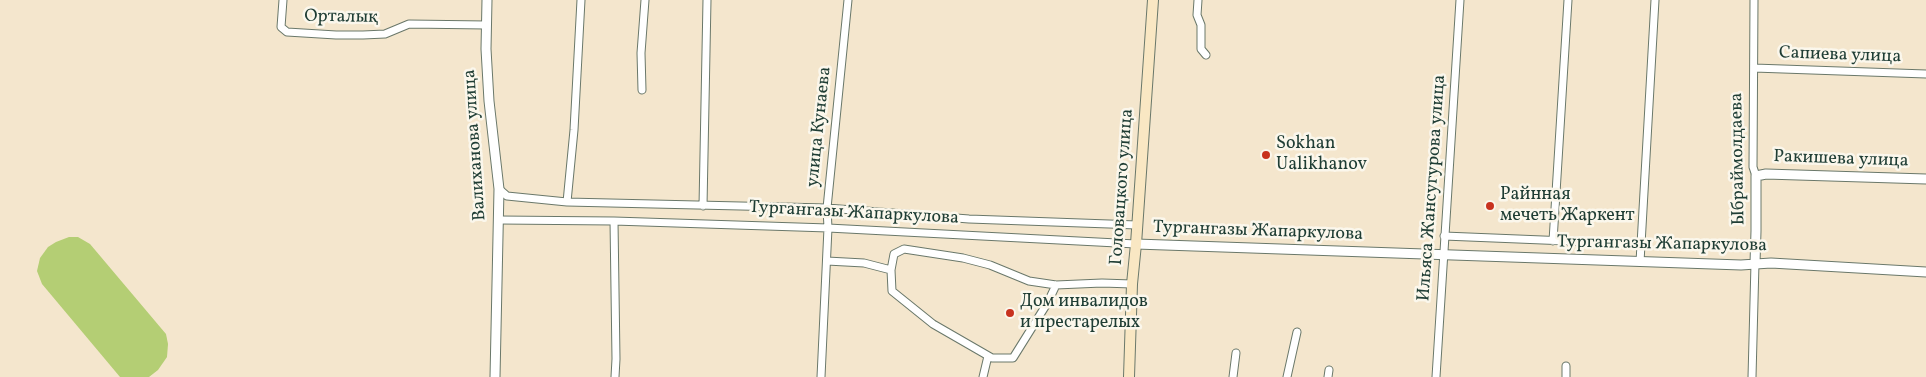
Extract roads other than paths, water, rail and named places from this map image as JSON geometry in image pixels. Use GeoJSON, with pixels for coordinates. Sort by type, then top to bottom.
{"type":"FeatureCollection","features":[{"type":"Feature","properties":{"kind":"main road","name":"Головацкого улица"},"geometry":{"type":"LineString","coordinates":[[1129,377],[1132,284],[1153,0]]}},
{"type":"Feature","properties":{"kind":"street","name":"Орталық"},"geometry":{"type":"LineString","coordinates":[[283,0],[281,26],[287,32],[336,36],[385,34],[409,24],[486,24]]}},
{"type":"Feature","properties":{"kind":"street","name":"Валиханова улица"},"geometry":{"type":"LineString","coordinates":[[487,0],[489,101],[499,189],[494,377]]}},
{"type":"Feature","properties":{"kind":"street"},"geometry":{"type":"LineString","coordinates":[[567,202],[574,130],[581,0]]}},
{"type":"Feature","properties":{"kind":"street"},"geometry":{"type":"LineString","coordinates":[[642,90],[641,53],[645,0]]}},
{"type":"Feature","properties":{"kind":"street"},"geometry":{"type":"LineString","coordinates":[[703,206],[707,0]]}},
{"type":"Feature","properties":{"kind":"street","name":"улица Кунаева"},"geometry":{"type":"LineString","coordinates":[[820,377],[827,261],[827,208],[848,0]]}},
{"type":"Feature","properties":{"kind":"street"},"geometry":{"type":"LineString","coordinates":[[1198,0],[1201,49],[1206,55]]}},
{"type":"Feature","properties":{"kind":"street","name":"Ильяса Жансугурова улица"},"geometry":{"type":"LineString","coordinates":[[1436,377],[1460,0]]}},
{"type":"Feature","properties":{"kind":"street"},"geometry":{"type":"LineString","coordinates":[[1552,241],[1568,0]]}},
{"type":"Feature","properties":{"kind":"street"},"geometry":{"type":"LineString","coordinates":[[1640,262],[1654,0]]}},
{"type":"Feature","properties":{"kind":"street","name":"Ыбраймолдаева"},"geometry":{"type":"LineString","coordinates":[[1752,377],[1756,231],[1756,176],[1753,167],[1754,0]]}},
{"type":"Feature","properties":{"kind":"street","name":"Сапиева улица"},"geometry":{"type":"LineString","coordinates":[[1754,68],[1926,74]]}},
{"type":"Feature","properties":{"kind":"street","name":"Ракишева улица"},"geometry":{"type":"LineString","coordinates":[[1756,176],[1766,174],[1926,179]]}},
{"type":"Feature","properties":{"kind":"street","name":"Тургангазы Жапаркулова"},"geometry":{"type":"LineString","coordinates":[[499,189],[507,196],[567,202],[827,208],[969,219],[1137,225]]}},
{"type":"Feature","properties":{"kind":"street","name":"Тургангазы Жапаркулова"},"geometry":{"type":"LineString","coordinates":[[499,220],[614,221],[828,228],[1136,244],[1640,262],[1741,265],[1771,263],[1926,272]]}},
{"type":"Feature","properties":{"kind":"street"},"geometry":{"type":"LineString","coordinates":[[614,221],[615,377]]}},
{"type":"Feature","properties":{"kind":"street"},"geometry":{"type":"LineString","coordinates":[[1444,236],[1641,244]]}},
{"type":"Feature","properties":{"kind":"street"},"geometry":{"type":"LineString","coordinates":[[1056,285],[1048,302],[1013,358],[992,358],[933,324],[892,291],[891,270],[894,254],[904,249],[921,250],[990,265],[1030,281],[1056,285],[1132,284]]}},
{"type":"Feature","properties":{"kind":"street"},"geometry":{"type":"LineString","coordinates":[[827,261],[864,263],[891,270]]}},
{"type":"Feature","properties":{"kind":"street"},"geometry":{"type":"LineString","coordinates":[[1287,377],[1297,332]]}},
{"type":"Feature","properties":{"kind":"street"},"geometry":{"type":"LineString","coordinates":[[1233,377],[1236,353]]}},
{"type":"Feature","properties":{"kind":"street"},"geometry":{"type":"LineString","coordinates":[[983,377],[988,356]]}},
{"type":"Feature","properties":{"kind":"street"},"geometry":{"type":"LineString","coordinates":[[1566,366],[1566,377]]}},
{"type":"Feature","properties":{"kind":"place","name":"Sokhan Ualikhanov"},"geometry":{"type":"Point","coordinates":[1266,155]}},
{"type":"Feature","properties":{"kind":"place","name":"Райнная мечеть Жаркент"},"geometry":{"type":"Point","coordinates":[1490,206]}},
{"type":"Feature","properties":{"kind":"place","name":"Дом инвалидов и престарелых"},"geometry":{"type":"Point","coordinates":[1010,313]}}]}
